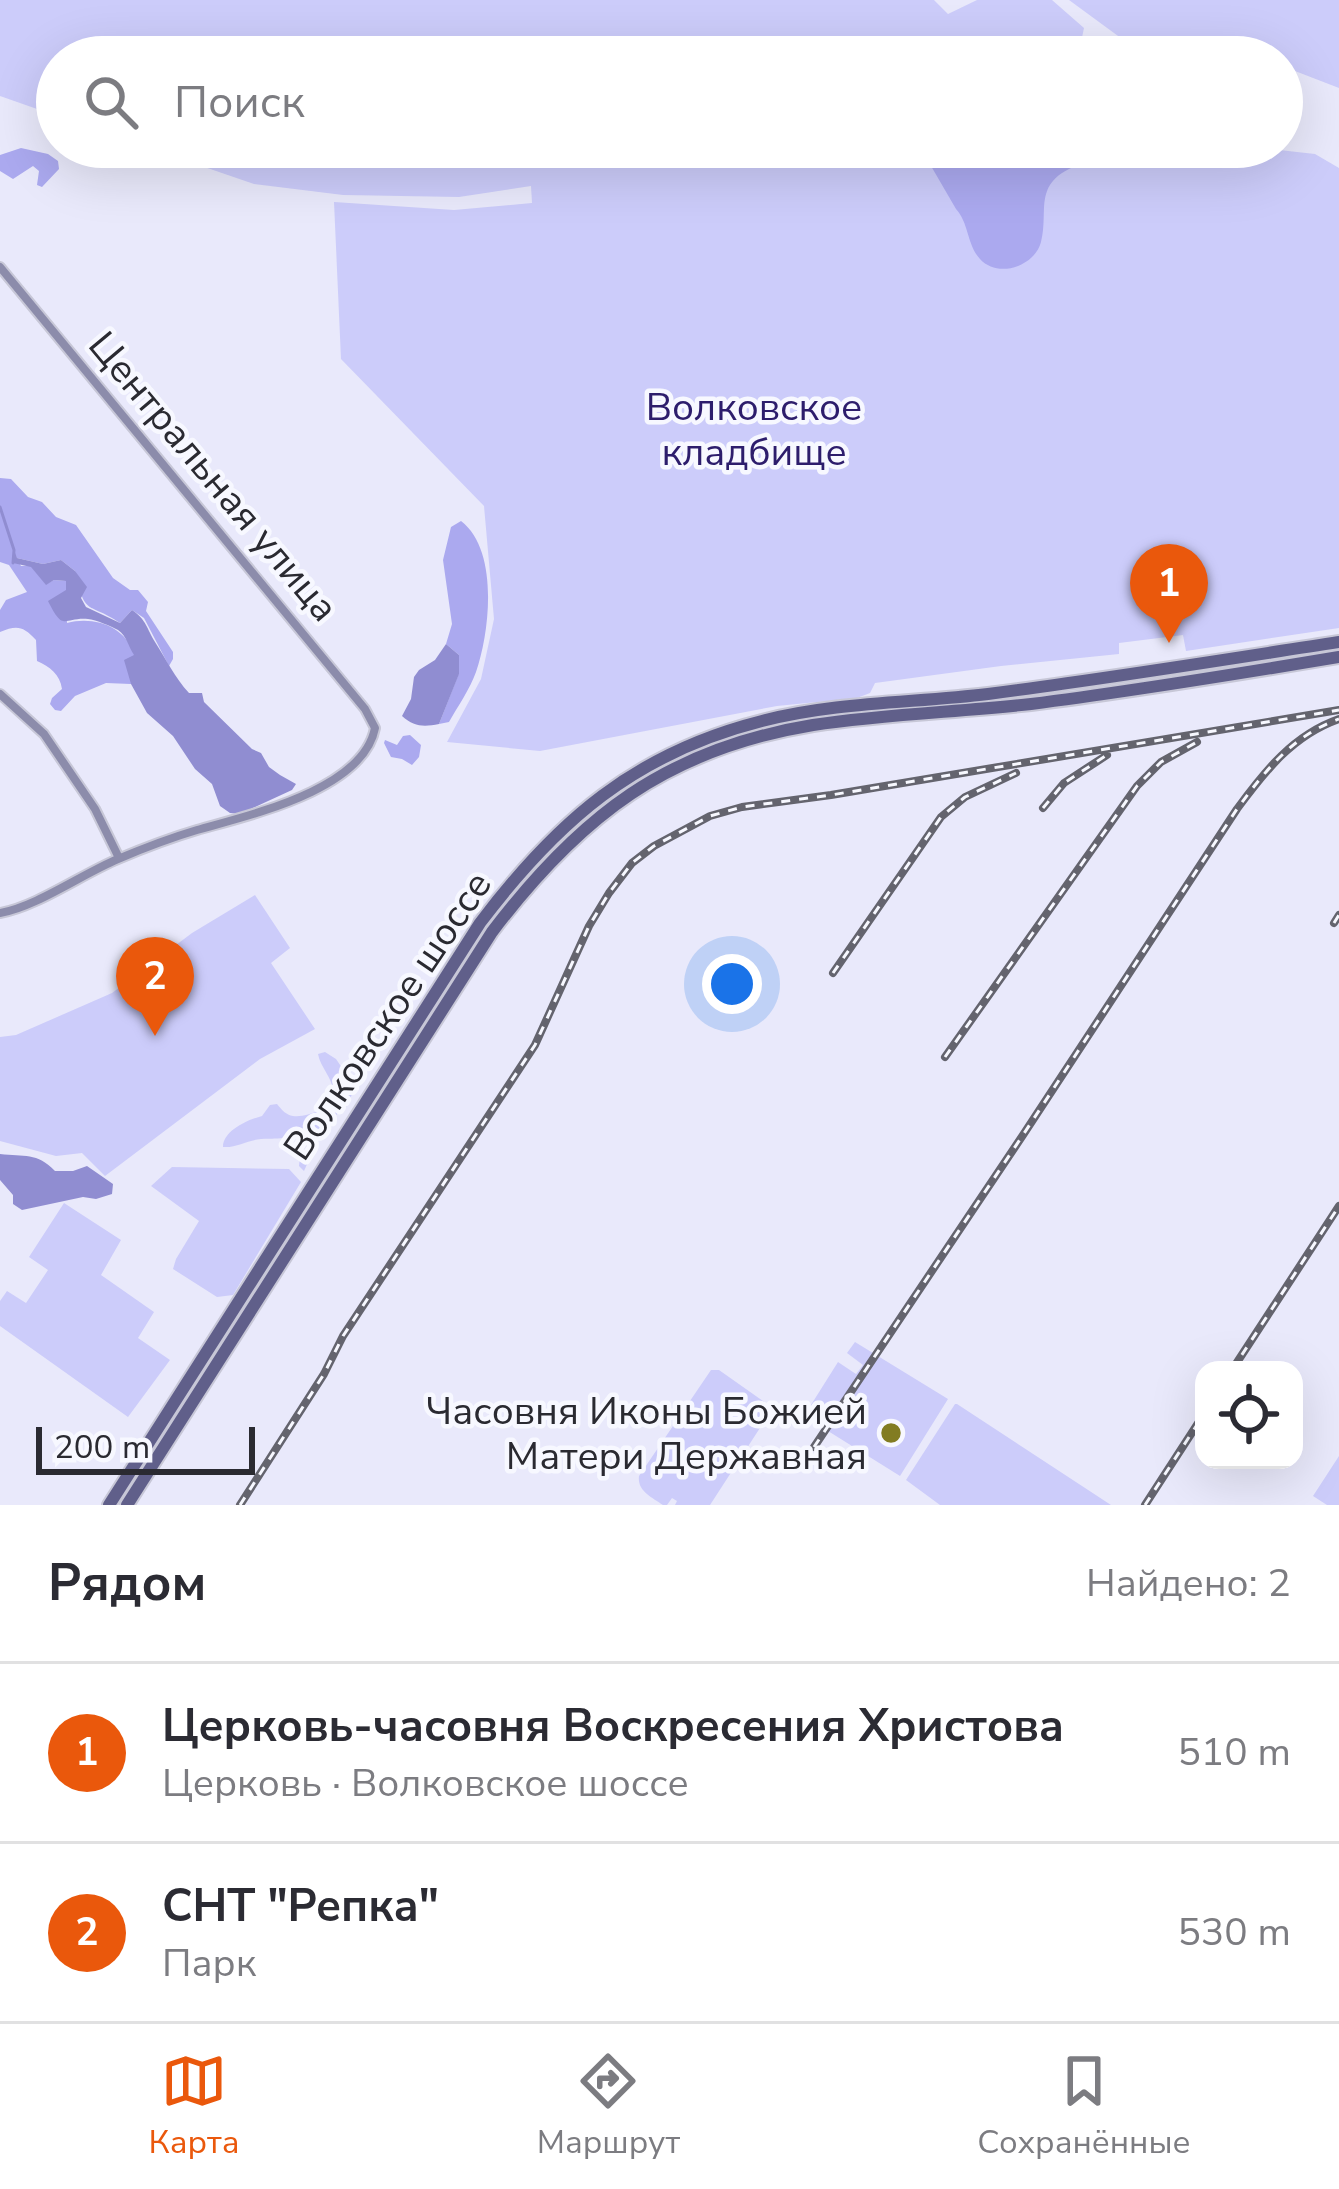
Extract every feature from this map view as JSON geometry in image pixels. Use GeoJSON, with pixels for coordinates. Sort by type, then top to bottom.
{"type":"FeatureCollection","features":[{"type":"Feature","properties":{"kind":"main road","name":"Волковское шоссе"},"geometry":{"type":"LineString","coordinates":[[115,1503],[480,923],[512,880],[587,805],[671,753],[764,720],[1085,681],[1339,642]]}},
{"type":"Feature","properties":{"kind":"main road","name":"Волковское шоссе"},"geometry":{"type":"LineString","coordinates":[[115,1503],[492,932],[524,890],[578,834],[635,790],[720,748],[800,728],[1034,704],[1339,657]]}},
{"type":"Feature","properties":{"kind":"street","name":"Центральная улица"},"geometry":{"type":"LineString","coordinates":[[0,267],[376,728],[370,746],[356,763],[311,791],[246,818],[119,858]]}},
{"type":"Feature","properties":{"kind":"street"},"geometry":{"type":"LineString","coordinates":[[0,694],[44,734],[95,809],[119,858],[20,909],[0,913]]}},
{"type":"Feature","properties":{"kind":"green space"},"geometry":{"type":"Polygon","coordinates":[[[0,0],[934,0],[948,14],[977,0],[1052,0],[1084,28],[1082,36],[36,36],[36,109],[0,96],[0,0]]]}},
{"type":"Feature","properties":{"kind":"green space"},"geometry":{"type":"Polygon","coordinates":[[[1069,0],[1339,0],[1339,88],[1303,74],[1303,36],[1118,36],[1069,0]]]}},
{"type":"Feature","properties":{"kind":"green space","name":"Волковское кладбище"},"geometry":{"type":"Polygon","coordinates":[[[1303,153],[1315,154],[1339,168],[1339,628],[1186,651],[1183,635],[1119,643],[1119,654],[875,683],[870,693],[857,698],[777,706],[540,751],[447,742],[481,679],[494,619],[484,506],[341,359],[334,202],[454,210],[532,203],[531,186],[459,197],[343,195],[254,184],[207,168],[1303,168],[1303,153]]]}},
{"type":"Feature","properties":{"kind":"green space"},"geometry":{"type":"Polygon","coordinates":[[[255,895],[290,948],[271,963],[315,1029],[260,1059],[105,1176],[82,1153],[56,1156],[0,1141],[0,1037],[16,1035],[112,993],[192,933],[255,895]]]}},
{"type":"Feature","properties":{"kind":"green space"},"geometry":{"type":"Polygon","coordinates":[[[325,1052],[336,1059],[355,1087],[347,1106],[325,1124],[304,1171],[299,1162],[311,1138],[309,1128],[286,1138],[223,1147],[231,1131],[262,1116],[270,1105],[298,1116],[329,1103],[332,1087],[318,1054],[325,1052]]]}},
{"type":"Feature","properties":{"kind":"green space"},"geometry":{"type":"Polygon","coordinates":[[[172,1167],[289,1169],[301,1182],[233,1295],[217,1297],[173,1269],[199,1221],[151,1186],[172,1167]]]}},
{"type":"Feature","properties":{"kind":"green space"},"geometry":{"type":"Polygon","coordinates":[[[64,1203],[121,1240],[101,1275],[154,1312],[138,1338],[170,1360],[128,1417],[0,1326],[0,1301],[7,1291],[26,1303],[48,1270],[29,1257],[64,1203]]]}},
{"type":"Feature","properties":{"kind":"green space"},"geometry":{"type":"Polygon","coordinates":[[[855,1342],[948,1399],[900,1476],[804,1416],[838,1362],[856,1374],[863,1365],[847,1353],[855,1342]]]}},
{"type":"Feature","properties":{"kind":"green space"},"geometry":{"type":"Polygon","coordinates":[[[711,1370],[719,1370],[773,1408],[710,1505],[675,1505],[672,1498],[663,1505],[643,1490],[639,1476],[711,1370]]]}},
{"type":"Feature","properties":{"kind":"green space"},"geometry":{"type":"Polygon","coordinates":[[[955,1404],[1111,1505],[940,1505],[906,1480],[955,1404]]]}},
{"type":"Feature","properties":{"kind":"green space"},"geometry":{"type":"Polygon","coordinates":[[[1339,1456],[1339,1505],[1327,1505],[1313,1496],[1339,1456]]]}},
{"type":"Feature","properties":{"kind":"shaded area"},"geometry":{"type":"Polygon","coordinates":[[[21,148],[36,151],[36,168],[59,169],[42,187],[37,185],[39,171],[33,166],[13,179],[0,171],[0,155],[21,148]]]}},
{"type":"Feature","properties":{"kind":"shaded area"},"geometry":{"type":"Polygon","coordinates":[[[932,168],[1071,168],[1047,191],[1037,250],[1015,267],[996,268],[980,259],[932,168]]]}},
{"type":"Feature","properties":{"kind":"shaded area"},"geometry":{"type":"Polygon","coordinates":[[[0,478],[11,479],[56,517],[76,525],[113,578],[138,590],[173,652],[169,666],[144,618],[132,610],[120,623],[85,602],[75,571],[61,560],[43,564],[17,558],[14,553],[21,566],[31,566],[46,584],[66,581],[67,623],[107,625],[124,636],[134,654],[131,684],[106,683],[75,696],[61,711],[55,710],[50,704],[61,684],[54,672],[37,661],[36,640],[20,628],[0,632],[0,610],[6,600],[27,592],[9,565],[0,562],[0,478]]]}},
{"type":"Feature","properties":{"kind":"shaded area"},"geometry":{"type":"Polygon","coordinates":[[[461,521],[481,551],[487,614],[473,678],[449,722],[439,724],[459,673],[459,655],[446,644],[452,624],[443,560],[451,527],[461,521]]]}},
{"type":"Feature","properties":{"kind":"shaded area"},"geometry":{"type":"Polygon","coordinates":[[[14,550],[17,558],[43,564],[61,560],[75,571],[87,587],[81,598],[86,607],[120,623],[132,610],[137,613],[189,693],[202,693],[204,702],[261,753],[269,767],[296,784],[292,790],[240,814],[220,806],[212,784],[195,769],[173,736],[147,713],[131,684],[124,660],[134,655],[123,635],[91,620],[61,620],[48,601],[66,590],[66,581],[46,585],[31,567],[13,563],[14,550]]]}},
{"type":"Feature","properties":{"kind":"shaded area"},"geometry":{"type":"Polygon","coordinates":[[[446,644],[459,655],[459,674],[439,724],[415,724],[402,716],[411,699],[414,677],[446,644]]]}},
{"type":"Feature","properties":{"kind":"shaded area"},"geometry":{"type":"Polygon","coordinates":[[[410,735],[421,745],[412,765],[391,757],[384,743],[397,745],[410,735]]]}},
{"type":"Feature","properties":{"kind":"shaded area"},"geometry":{"type":"Polygon","coordinates":[[[0,1154],[36,1158],[55,1171],[87,1166],[113,1184],[112,1194],[22,1210],[13,1204],[13,1195],[0,1180],[0,1154]]]}},
{"type":"Feature","properties":{"kind":"waterway"},"geometry":{"type":"LineString","coordinates":[[0,507],[14,550],[13,563]]}},
{"type":"Feature","properties":{"kind":"railway"},"geometry":{"type":"LineString","coordinates":[[240,1505],[343,1336],[535,1045],[609,893],[632,863],[654,846],[710,816],[742,807],[1339,710]]}},
{"type":"Feature","properties":{"kind":"railway"},"geometry":{"type":"LineString","coordinates":[[814,1447],[1237,809],[1294,744],[1339,719]]}},
{"type":"Feature","properties":{"kind":"railway"},"geometry":{"type":"LineString","coordinates":[[945,1057],[1137,786],[1161,762],[1197,742]]}},
{"type":"Feature","properties":{"kind":"railway"},"geometry":{"type":"LineString","coordinates":[[1043,808],[1064,783],[1107,755]]}},
{"type":"Feature","properties":{"kind":"railway"},"geometry":{"type":"LineString","coordinates":[[833,973],[941,817],[965,797],[1016,773]]}},
{"type":"Feature","properties":{"kind":"railway"},"geometry":{"type":"LineString","coordinates":[[1334,923],[1339,915]]}},
{"type":"Feature","properties":{"kind":"railway"},"geometry":{"type":"LineString","coordinates":[[1238,1361],[1339,1206]]}},
{"type":"Feature","properties":{"kind":"railway"},"geometry":{"type":"LineString","coordinates":[[1145,1505],[1195,1428]]}},
{"type":"Feature","properties":{"kind":"place","name":"Церковь-часовня Воскресения Христова"},"geometry":{"type":"Point","coordinates":[1169,643]}},
{"type":"Feature","properties":{"kind":"place","name":"СНТ \"Репка\""},"geometry":{"type":"Point","coordinates":[155,1036]}},
{"type":"Feature","properties":{"kind":"place","name":"Часовня Иконы Божией Матери Державная"},"geometry":{"type":"Point","coordinates":[891,1433]}}]}
